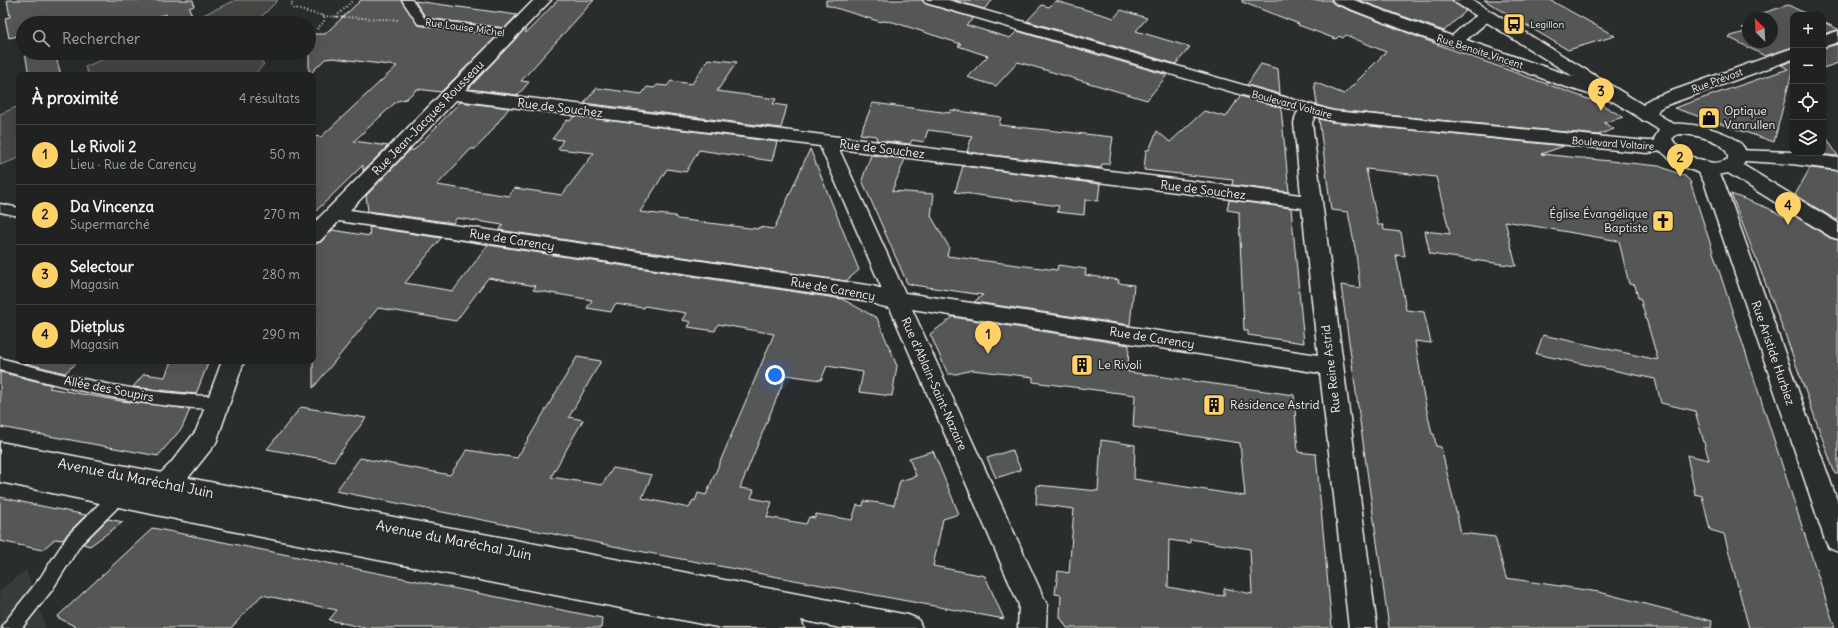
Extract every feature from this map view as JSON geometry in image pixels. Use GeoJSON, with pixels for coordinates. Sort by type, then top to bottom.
{"type":"FeatureCollection","features":[{"type":"Feature","properties":{"kind":"street","name":"Rue Jean-Jacques Rousseau"},"geometry":{"type":"LineString","coordinates":[[316,233],[543,0]]}},
{"type":"Feature","properties":{"kind":"street","name":"Boulevard Voltaire"},"geometry":{"type":"LineString","coordinates":[[931,0],[1332,116],[1647,147],[1692,129],[1717,137],[1727,143],[1734,150],[1734,161],[1838,232]]}},
{"type":"Feature","properties":{"kind":"street","name":"Rue Benoite Vincent"},"geometry":{"type":"LineString","coordinates":[[1340,0],[1431,35],[1621,99]]}},
{"type":"Feature","properties":{"kind":"street"},"geometry":{"type":"LineString","coordinates":[[1460,0],[1648,116],[1668,138],[1671,152],[1680,158],[1705,167],[1715,168],[1734,161],[1792,158],[1838,164]]}},
{"type":"Feature","properties":{"kind":"street"},"geometry":{"type":"LineString","coordinates":[[1454,42],[1480,20],[1489,17]]}},
{"type":"Feature","properties":{"kind":"street"},"geometry":{"type":"LineString","coordinates":[[1826,41],[1838,36]]}},
{"type":"Feature","properties":{"kind":"street","name":"Rue Prévost"},"geometry":{"type":"LineString","coordinates":[[1648,116],[1651,106],[1658,102],[1790,54]]}},
{"type":"Feature","properties":{"kind":"street","name":"Rue de Souchez"},"geometry":{"type":"LineString","coordinates":[[452,94],[1312,203]]}},
{"type":"Feature","properties":{"kind":"street","name":"Rue Reine Astrid"},"geometry":{"type":"LineString","coordinates":[[1308,110],[1303,123],[1330,366],[1363,628]]}},
{"type":"Feature","properties":{"kind":"street","name":"Rue d'Ablain-Saint-Nazaire"},"geometry":{"type":"LineString","coordinates":[[827,142],[1033,604],[1032,628]]}},
{"type":"Feature","properties":{"kind":"street","name":"Rue Aristide Hurbiez"},"geometry":{"type":"LineString","coordinates":[[1705,167],[1714,182],[1829,493],[1838,540]]}},
{"type":"Feature","properties":{"kind":"street","name":"Rue de Carency"},"geometry":{"type":"LineString","coordinates":[[335,214],[873,294],[885,300],[915,301],[1330,366]]}},
{"type":"Feature","properties":{"kind":"street"},"geometry":{"type":"LineString","coordinates":[[157,494],[207,436],[232,364]]}},
{"type":"Feature","properties":{"kind":"street","name":"Avenue du Maréchal Juin"},"geometry":{"type":"LineString","coordinates":[[0,452],[157,494],[790,628]]}},
{"type":"Feature","properties":{"kind":"street","name":"Avenue du Maréchal Juin"},"geometry":{"type":"LineString","coordinates":[[0,472],[118,496],[157,494],[908,628]]}},
{"type":"Feature","properties":{"kind":"lane","name":"Rue Louise Michel"},"geometry":{"type":"LineString","coordinates":[[407,0],[422,22],[511,33]]}},
{"type":"Feature","properties":{"kind":"lane"},"geometry":{"type":"LineString","coordinates":[[0,208],[16,211]]}},
{"type":"Feature","properties":{"kind":"lane","name":"Allée des Soupirs"},"geometry":{"type":"LineString","coordinates":[[0,364],[136,397],[191,403],[219,402]]}},
{"type":"Feature","properties":{"kind":"lane"},"geometry":{"type":"LineString","coordinates":[[12,628],[46,584],[75,539],[118,496]]}},
{"type":"Feature","properties":{"kind":"path"},"geometry":{"type":"LineString","coordinates":[[295,0],[291,4],[292,8],[324,16],[422,22]]}},
{"type":"Feature","properties":{"kind":"path"},"geometry":{"type":"LineString","coordinates":[[336,16],[353,0]]}},
{"type":"Feature","properties":{"kind":"path"},"geometry":{"type":"LineString","coordinates":[[317,29],[324,22],[324,16]]}},
{"type":"Feature","properties":{"kind":"shaded area"},"geometry":{"type":"Polygon","coordinates":[[[236,0],[278,0],[262,16],[201,16],[236,0]]]}},
{"type":"Feature","properties":{"kind":"shaded area"},"geometry":{"type":"Polygon","coordinates":[[[101,60],[260,60],[264,64],[257,72],[88,72],[85,67],[101,60]]]}},
{"type":"Feature","properties":{"kind":"shaded area"},"geometry":{"type":"Polygon","coordinates":[[[16,107],[16,159],[0,165],[0,114],[16,107]]]}},
{"type":"Feature","properties":{"kind":"shaded area"},"geometry":{"type":"Polygon","coordinates":[[[26,570],[46,628],[0,628],[0,590],[26,570]]]}},
{"type":"Feature","properties":{"kind":"building"},"geometry":{"type":"Polygon","coordinates":[[[7,0],[193,0],[194,6],[189,8],[192,16],[167,16],[166,14],[159,16],[16,16],[16,36],[9,38],[5,18],[10,17],[7,0]]]}},
{"type":"Feature","properties":{"kind":"building"},"geometry":{"type":"Polygon","coordinates":[[[361,0],[401,0],[418,25],[497,36],[441,92],[417,89],[406,99],[397,101],[354,141],[388,146],[363,171],[363,165],[316,211],[316,136],[321,137],[397,66],[333,58],[325,59],[312,72],[309,72],[309,60],[316,60],[316,34],[325,34],[361,0]]]}},
{"type":"Feature","properties":{"kind":"building"},"geometry":{"type":"Polygon","coordinates":[[[558,0],[594,0],[521,81],[529,82],[518,95],[468,89],[525,29],[526,33],[558,0]]]}},
{"type":"Feature","properties":{"kind":"building"},"geometry":{"type":"Polygon","coordinates":[[[826,0],[922,0],[926,4],[974,18],[966,25],[1010,38],[1017,31],[1167,75],[1147,100],[1018,62],[996,86],[967,77],[988,56],[958,46],[961,44],[893,22],[881,22],[826,5],[826,0]]]}},
{"type":"Feature","properties":{"kind":"building"},"geometry":{"type":"Polygon","coordinates":[[[953,0],[993,0],[984,9],[953,0]]]}},
{"type":"Feature","properties":{"kind":"building"},"geometry":{"type":"Polygon","coordinates":[[[1242,0],[1330,0],[1334,4],[1431,42],[1599,103],[1623,117],[1604,123],[1614,129],[1598,135],[1333,110],[1317,105],[1314,82],[1344,94],[1386,52],[1346,35],[1343,38],[1339,36],[1336,39],[1242,2],[1242,0]]]}},
{"type":"Feature","properties":{"kind":"building"},"geometry":{"type":"Polygon","coordinates":[[[1358,0],[1452,0],[1466,11],[1444,31],[1358,0]]]}},
{"type":"Feature","properties":{"kind":"building"},"geometry":{"type":"Polygon","coordinates":[[[1484,0],[1550,0],[1615,36],[1568,50],[1484,0]]]}},
{"type":"Feature","properties":{"kind":"building"},"geometry":{"type":"Polygon","coordinates":[[[415,1],[517,15],[505,28],[426,18],[415,1]]]}},
{"type":"Feature","properties":{"kind":"building"},"geometry":{"type":"Polygon","coordinates":[[[1056,1],[1114,18],[1121,10],[1147,18],[1136,31],[1190,47],[1176,64],[1027,21],[1042,5],[1049,7],[1056,1]]]}},
{"type":"Feature","properties":{"kind":"building"},"geometry":{"type":"Polygon","coordinates":[[[1788,5],[1803,12],[1790,12],[1790,48],[1765,56],[1749,48],[1778,48],[1778,12],[1766,12],[1788,5]]]}},
{"type":"Feature","properties":{"kind":"building"},"geometry":{"type":"Polygon","coordinates":[[[1826,23],[1838,29],[1826,33],[1826,23]]]}},
{"type":"Feature","properties":{"kind":"building"},"geometry":{"type":"Polygon","coordinates":[[[1742,33],[1742,44],[1728,37],[1742,33]]]}},
{"type":"Feature","properties":{"kind":"building"},"geometry":{"type":"Polygon","coordinates":[[[1838,44],[1838,63],[1826,67],[1826,47],[1838,44]]]}},
{"type":"Feature","properties":{"kind":"building"},"geometry":{"type":"Polygon","coordinates":[[[708,59],[737,62],[717,91],[776,99],[773,104],[787,106],[781,128],[584,103],[597,88],[642,94],[647,87],[654,88],[657,85],[667,86],[671,81],[692,84],[708,59]]]}},
{"type":"Feature","properties":{"kind":"building"},"geometry":{"type":"Polygon","coordinates":[[[26,60],[57,60],[60,72],[28,72],[26,60]]]}},
{"type":"Feature","properties":{"kind":"building"},"geometry":{"type":"Polygon","coordinates":[[[1790,62],[1790,80],[1774,142],[1674,108],[1788,69],[1781,65],[1790,62]]]}},
{"type":"Feature","properties":{"kind":"building"},"geometry":{"type":"Polygon","coordinates":[[[1261,64],[1278,69],[1280,94],[1247,85],[1261,64]]]}},
{"type":"Feature","properties":{"kind":"building"},"geometry":{"type":"Polygon","coordinates":[[[1240,96],[1281,108],[1289,192],[1232,185],[1233,180],[1144,170],[1146,150],[1149,150],[1157,131],[1170,142],[1204,111],[1226,117],[1240,96]]]}},
{"type":"Feature","properties":{"kind":"building"},"geometry":{"type":"Polygon","coordinates":[[[460,102],[509,108],[486,138],[475,149],[471,149],[437,185],[509,196],[514,188],[562,195],[594,153],[558,149],[563,140],[552,139],[567,120],[570,121],[574,116],[777,142],[772,161],[699,150],[686,172],[667,169],[640,212],[675,216],[677,219],[758,229],[759,227],[774,229],[810,149],[859,270],[846,281],[499,230],[503,225],[457,218],[453,223],[368,211],[366,196],[410,150],[414,150],[460,102]]]}},
{"type":"Feature","properties":{"kind":"building"},"geometry":{"type":"Polygon","coordinates":[[[873,103],[950,113],[951,110],[1001,117],[999,125],[1113,137],[1109,164],[1102,164],[1101,168],[967,152],[972,136],[928,130],[924,142],[912,140],[910,144],[876,140],[877,136],[860,134],[873,103]]]}},
{"type":"Feature","properties":{"kind":"building"},"geometry":{"type":"Polygon","coordinates":[[[1319,119],[1332,122],[1564,146],[1541,154],[1659,166],[1685,176],[1690,181],[1835,628],[1749,628],[1724,534],[1710,530],[1702,496],[1695,494],[1687,455],[1709,460],[1695,411],[1661,403],[1655,379],[1536,354],[1543,335],[1658,360],[1640,298],[1638,298],[1635,285],[1629,284],[1619,241],[1505,221],[1516,266],[1430,254],[1425,231],[1450,234],[1436,177],[1366,169],[1378,225],[1383,225],[1384,230],[1401,232],[1405,256],[1396,255],[1406,310],[1424,312],[1431,343],[1415,341],[1421,383],[1432,434],[1434,434],[1436,446],[1441,447],[1461,533],[1495,537],[1506,578],[1599,592],[1712,621],[1711,628],[1389,628],[1341,285],[1360,288],[1356,253],[1348,212],[1331,210],[1319,119]]]}},
{"type":"Feature","properties":{"kind":"building"},"geometry":{"type":"Polygon","coordinates":[[[1826,137],[1838,156],[1826,155],[1826,137]]]}},
{"type":"Feature","properties":{"kind":"building"},"geometry":{"type":"Polygon","coordinates":[[[871,155],[905,159],[892,191],[934,194],[931,216],[949,247],[947,256],[1057,270],[1058,265],[1086,269],[1085,275],[1119,280],[1118,283],[1134,285],[1130,325],[974,302],[983,295],[907,283],[862,180],[871,155]]]}},
{"type":"Feature","properties":{"kind":"building"},"geometry":{"type":"Polygon","coordinates":[[[963,166],[1100,184],[1098,201],[1085,200],[1084,215],[1057,212],[1059,206],[955,192],[963,166]]]}},
{"type":"Feature","properties":{"kind":"building"},"geometry":{"type":"Polygon","coordinates":[[[1810,168],[1838,171],[1838,221],[1795,195],[1810,168]]]}},
{"type":"Feature","properties":{"kind":"building"},"geometry":{"type":"Polygon","coordinates":[[[1731,194],[1768,208],[1784,217],[1787,211],[1830,238],[1838,240],[1838,474],[1835,474],[1785,334],[1731,194]]]}},
{"type":"Feature","properties":{"kind":"building"},"geometry":{"type":"Polygon","coordinates":[[[1229,200],[1291,208],[1304,343],[1248,335],[1248,331],[1244,330],[1239,212],[1227,210],[1229,200]]]}},
{"type":"Feature","properties":{"kind":"building"},"geometry":{"type":"Polygon","coordinates":[[[369,227],[441,238],[405,283],[453,291],[488,245],[842,299],[877,318],[897,366],[892,396],[859,392],[863,372],[827,366],[821,380],[786,375],[740,488],[754,490],[751,498],[772,502],[767,517],[806,524],[809,517],[815,518],[816,514],[852,520],[857,505],[863,506],[864,501],[894,505],[900,481],[916,476],[909,458],[933,451],[959,514],[943,519],[933,566],[985,576],[1004,619],[649,553],[336,491],[360,458],[450,475],[467,450],[517,458],[577,357],[601,361],[569,417],[583,420],[551,477],[602,485],[613,468],[652,475],[642,498],[689,508],[693,500],[695,501],[698,493],[706,495],[774,334],[718,324],[715,331],[688,327],[691,322],[682,320],[686,313],[645,306],[644,308],[615,304],[611,312],[587,308],[592,300],[533,290],[536,286],[488,278],[456,321],[378,308],[313,388],[313,364],[316,364],[316,243],[321,242],[332,230],[370,236],[369,227]]]}},
{"type":"Feature","properties":{"kind":"building"},"geometry":{"type":"Polygon","coordinates":[[[953,317],[1129,345],[1128,372],[1294,395],[1298,452],[1316,454],[1332,628],[1067,628],[1060,617],[1061,595],[1055,594],[1058,571],[1069,573],[1074,509],[1036,504],[1037,485],[1098,491],[1101,440],[1135,445],[1134,479],[1245,496],[1240,443],[1133,427],[1135,395],[1033,382],[1033,377],[972,370],[956,374],[948,374],[930,334],[953,317]],[[1190,539],[1190,543],[1169,540],[1168,587],[1217,596],[1224,596],[1224,588],[1252,594],[1250,549],[1190,539]]]}},
{"type":"Feature","properties":{"kind":"building"},"geometry":{"type":"Polygon","coordinates":[[[29,364],[76,364],[65,373],[29,364]]]}},
{"type":"Feature","properties":{"kind":"building"},"geometry":{"type":"Polygon","coordinates":[[[170,364],[208,364],[196,394],[133,387],[144,374],[165,377],[170,364]]]}},
{"type":"Feature","properties":{"kind":"building"},"geometry":{"type":"Polygon","coordinates":[[[0,372],[52,385],[49,388],[121,401],[190,409],[182,428],[158,456],[0,427],[0,372]]]}},
{"type":"Feature","properties":{"kind":"building"},"geometry":{"type":"Polygon","coordinates":[[[301,407],[366,418],[334,461],[267,449],[301,407]]]}},
{"type":"Feature","properties":{"kind":"building"},"geometry":{"type":"Polygon","coordinates":[[[1012,450],[1021,470],[996,478],[987,458],[1012,450]]]}},
{"type":"Feature","properties":{"kind":"building"},"geometry":{"type":"Polygon","coordinates":[[[0,497],[86,515],[63,540],[55,539],[42,550],[0,541],[0,497]]]}},
{"type":"Feature","properties":{"kind":"building"},"geometry":{"type":"Polygon","coordinates":[[[108,519],[123,522],[90,546],[83,544],[108,519]]]}},
{"type":"Feature","properties":{"kind":"building"},"geometry":{"type":"Polygon","coordinates":[[[153,528],[602,618],[601,628],[365,628],[329,620],[337,610],[262,595],[231,628],[78,628],[57,617],[153,528]]]}},
{"type":"Feature","properties":{"kind":"place","name":"Legillon"},"geometry":{"type":"Point","coordinates":[1514,24]}},
{"type":"Feature","properties":{"kind":"place","name":"Selectour"},"geometry":{"type":"Point","coordinates":[1601,111]}},
{"type":"Feature","properties":{"kind":"place","name":"Optique Vanrullen"},"geometry":{"type":"Point","coordinates":[1709,118]}},
{"type":"Feature","properties":{"kind":"place","name":"Da Vincenza"},"geometry":{"type":"Point","coordinates":[1680,177]}},
{"type":"Feature","properties":{"kind":"place","name":"Église Évangélique Baptiste"},"geometry":{"type":"Point","coordinates":[1663,221]}},
{"type":"Feature","properties":{"kind":"place","name":"Dietplus"},"geometry":{"type":"Point","coordinates":[1788,225]}},
{"type":"Feature","properties":{"kind":"place","name":"Le Rivoli 2"},"geometry":{"type":"Point","coordinates":[988,354]}},
{"type":"Feature","properties":{"kind":"place","name":"Le Rivoli"},"geometry":{"type":"Point","coordinates":[1082,365]}},
{"type":"Feature","properties":{"kind":"place","name":"Résidence Astrid"},"geometry":{"type":"Point","coordinates":[1214,405]}}]}
